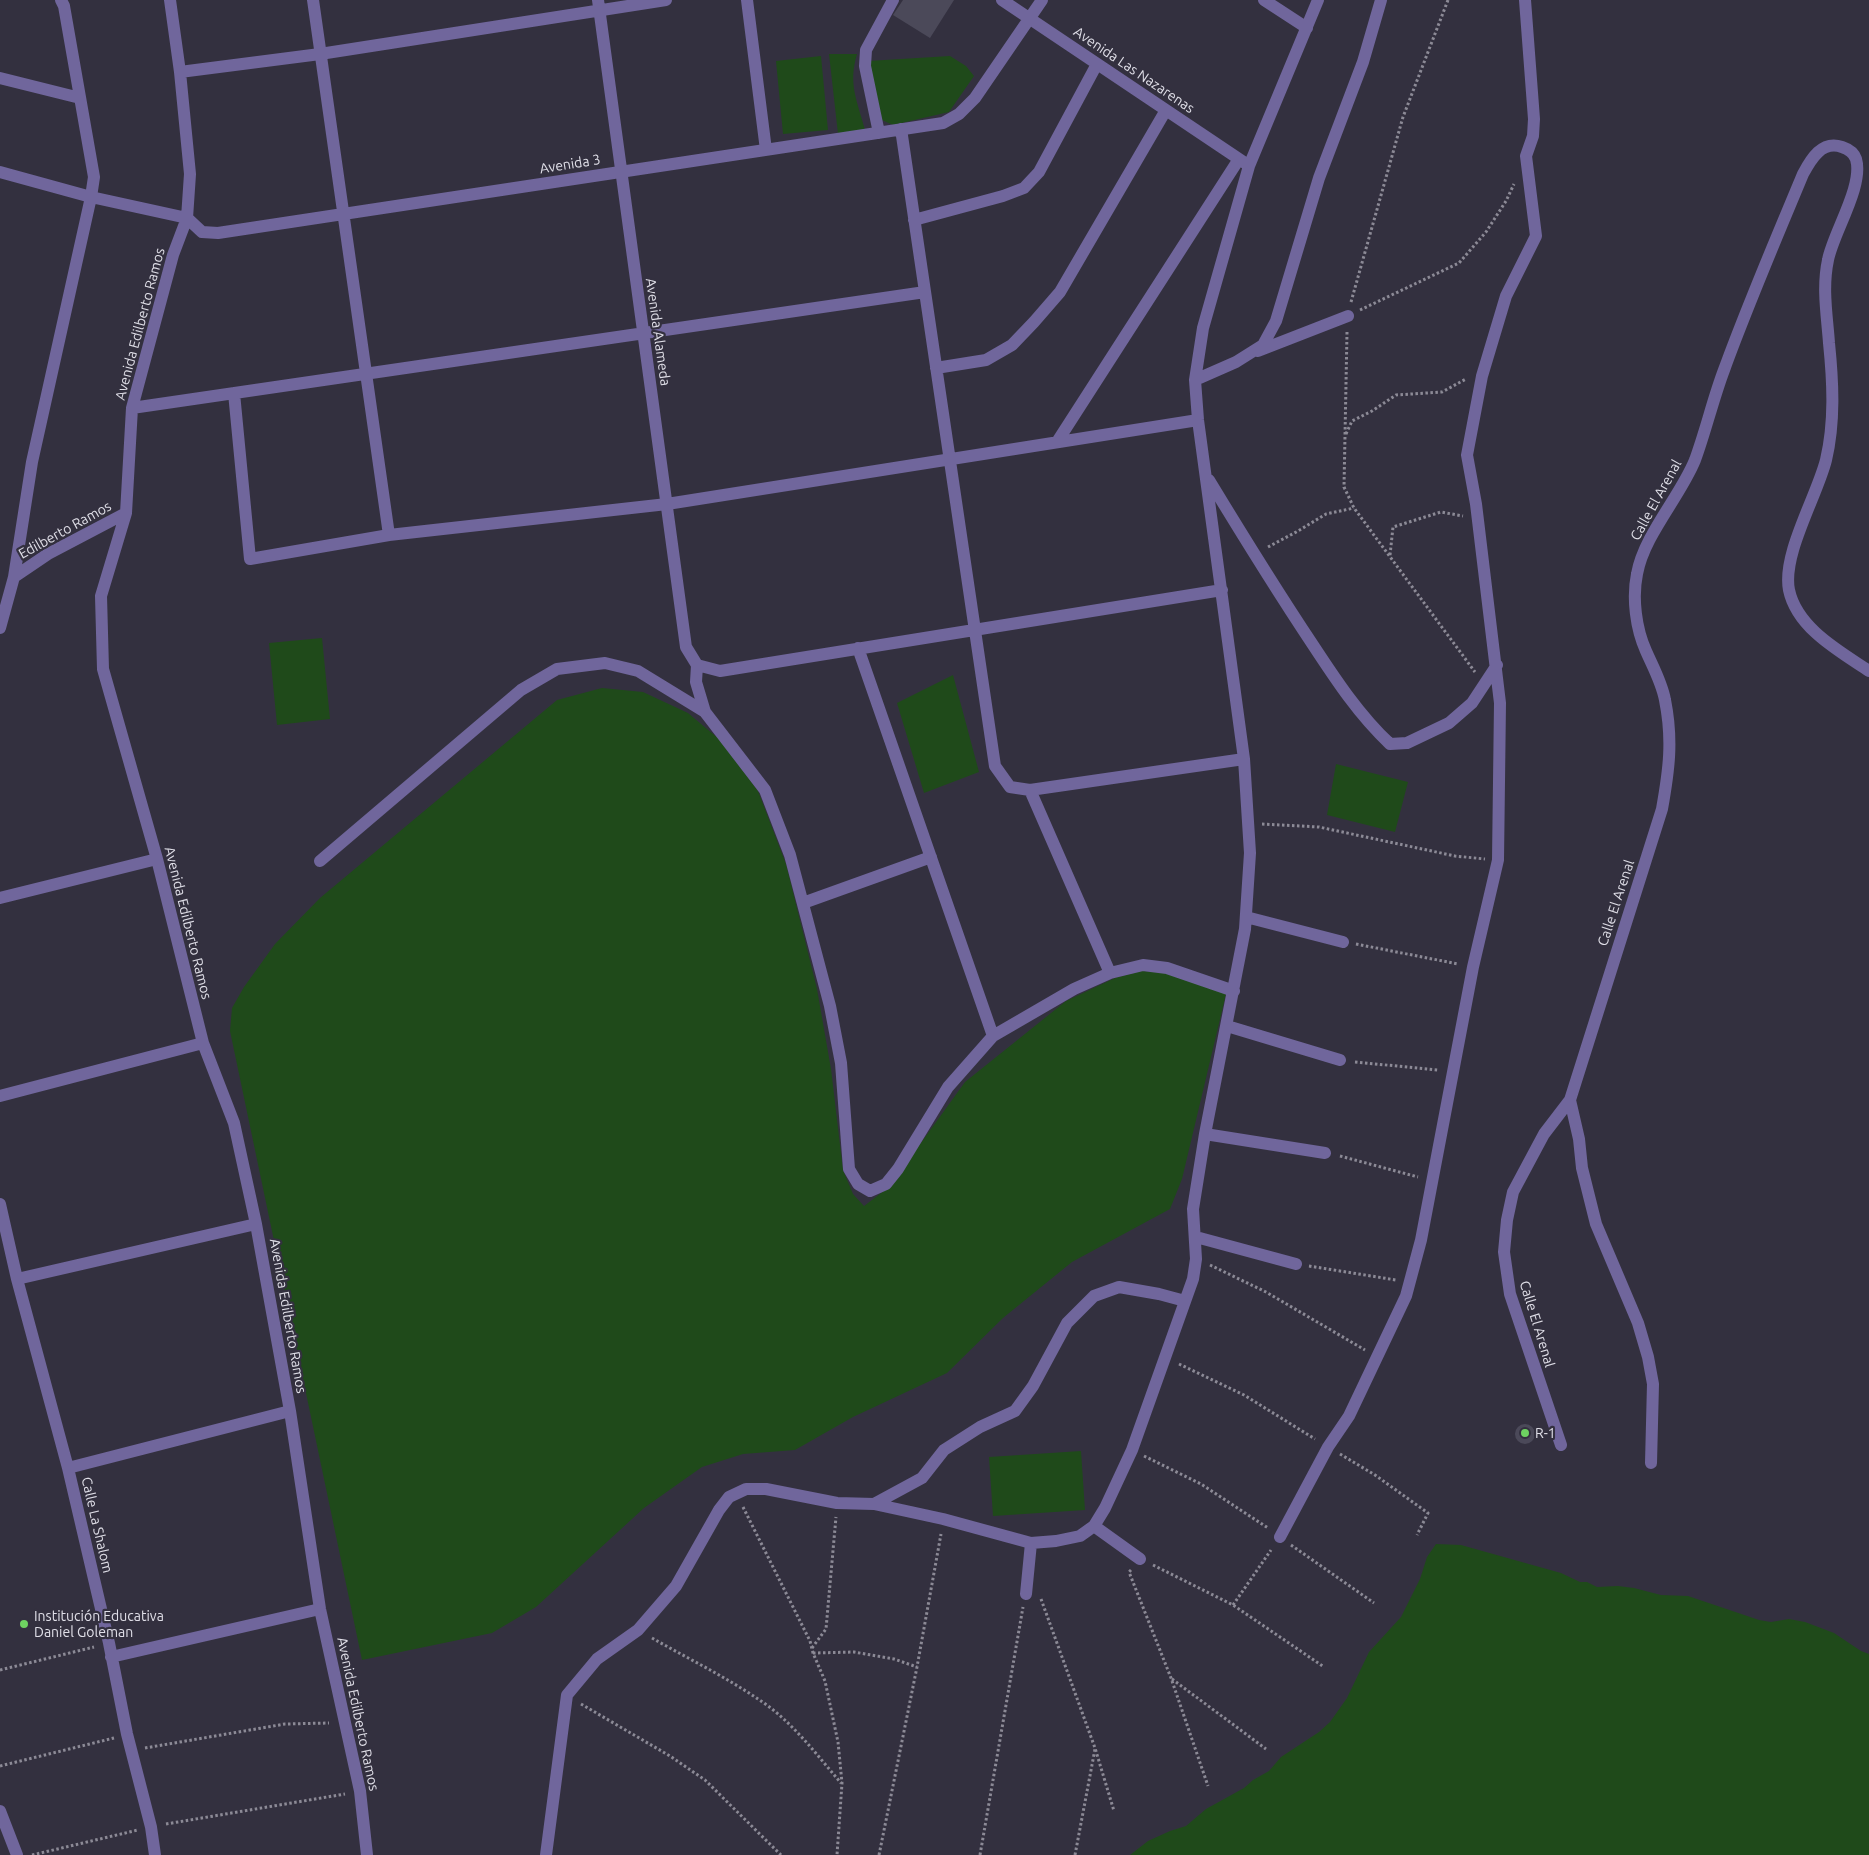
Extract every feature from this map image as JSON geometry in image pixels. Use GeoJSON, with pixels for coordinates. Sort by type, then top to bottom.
{"type":"FeatureCollection","features":[{"type":"Feature","properties":{"kind":"street"},"geometry":{"type":"LineString","coordinates":[[14,577],[32,462],[92,197],[94,177],[64,6],[61,0]]}},
{"type":"Feature","properties":{"kind":"street","name":"Avenida Edilberto Ramos"},"geometry":{"type":"LineString","coordinates":[[170,0],[180,72],[190,174],[187,218],[173,254],[132,408],[126,513],[101,596],[103,669],[156,859],[203,1043],[234,1123],[256,1224],[290,1411],[320,1609],[360,1791],[367,1855]]}},
{"type":"Feature","properties":{"kind":"street"},"geometry":{"type":"LineString","coordinates":[[313,0],[389,535]]}},
{"type":"Feature","properties":{"kind":"street"},"geometry":{"type":"LineString","coordinates":[[180,72],[320,54],[599,5],[666,0]]}},
{"type":"Feature","properties":{"kind":"street"},"geometry":{"type":"LineString","coordinates":[[747,0],[766,150]]}},
{"type":"Feature","properties":{"kind":"street"},"geometry":{"type":"LineString","coordinates":[[878,133],[865,66],[866,50],[893,0]]}},
{"type":"Feature","properties":{"kind":"street","name":"Avenida Las Nazarenas"},"geometry":{"type":"LineString","coordinates":[[1002,0],[1244,162]]}},
{"type":"Feature","properties":{"kind":"street"},"geometry":{"type":"LineString","coordinates":[[1029,18],[1042,0]]}},
{"type":"Feature","properties":{"kind":"street"},"geometry":{"type":"LineString","coordinates":[[1264,0],[1307,28]]}},
{"type":"Feature","properties":{"kind":"street"},"geometry":{"type":"LineString","coordinates":[[1058,442],[1244,162],[1307,28],[1318,0]]}},
{"type":"Feature","properties":{"kind":"street"},"geometry":{"type":"LineString","coordinates":[[1195,380],[1236,362],[1264,346],[1276,321],[1319,178],[1363,62],[1381,0]]}},
{"type":"Feature","properties":{"kind":"street"},"geometry":{"type":"LineString","coordinates":[[1280,1537],[1328,1447],[1349,1416],[1406,1296],[1421,1240],[1473,967],[1498,860],[1500,703],[1497,665],[1478,519],[1467,455],[1484,369],[1506,296],[1536,236],[1526,156],[1534,136],[1534,119],[1525,0]]}},
{"type":"Feature","properties":{"kind":"street","name":"Avenida Alameda"},"geometry":{"type":"LineString","coordinates":[[599,5],[686,647],[698,665]]}},
{"type":"Feature","properties":{"kind":"street","name":"Avenida 3"},"geometry":{"type":"LineString","coordinates":[[187,218],[202,232],[218,233],[944,123],[959,114],[975,98],[1029,18]]}},
{"type":"Feature","properties":{"kind":"street"},"geometry":{"type":"LineString","coordinates":[[914,220],[1003,196],[1024,188],[1039,172],[1097,64]]}},
{"type":"Feature","properties":{"kind":"street"},"geometry":{"type":"LineString","coordinates":[[0,78],[80,98]]}},
{"type":"Feature","properties":{"kind":"street"},"geometry":{"type":"LineString","coordinates":[[936,368],[986,360],[1012,345],[1034,322],[1060,292],[1166,110]]}},
{"type":"Feature","properties":{"kind":"street"},"geometry":{"type":"LineString","coordinates":[[901,129],[995,766],[1010,787],[1030,790],[1244,759]]}},
{"type":"Feature","properties":{"kind":"street","name":"Calle El Arenal"},"geometry":{"type":"LineString","coordinates":[[1561,1445],[1510,1294],[1504,1252],[1507,1220],[1513,1192],[1544,1134],[1570,1100],[1662,809],[1670,765],[1670,732],[1665,699],[1645,649],[1638,625],[1635,595],[1637,573],[1650,541],[1686,479],[1695,459],[1724,370],[1802,174],[1810,160],[1820,150],[1831,146],[1841,147],[1850,151],[1855,158],[1856,167],[1855,182],[1847,210],[1828,257],[1825,277],[1825,298],[1832,365],[1833,406],[1830,438],[1820,478],[1790,557],[1787,576],[1789,591],[1795,607],[1804,621],[1818,634],[1869,671]]}},
{"type":"Feature","properties":{"kind":"street"},"geometry":{"type":"LineString","coordinates":[[546,1855],[567,1695],[597,1659],[638,1630],[676,1586],[719,1510],[729,1498],[746,1489],[766,1488],[837,1503],[874,1504],[943,1519],[1032,1543],[1056,1541],[1080,1536],[1094,1526],[1132,1450],[1193,1279],[1196,1259],[1196,1238],[1193,1209],[1205,1134],[1234,991],[1246,917],[1250,853],[1244,759],[1198,420],[1195,380],[1202,328],[1244,162]]}},
{"type":"Feature","properties":{"kind":"street"},"geometry":{"type":"LineString","coordinates":[[0,172],[92,197],[187,218]]}},
{"type":"Feature","properties":{"kind":"street"},"geometry":{"type":"LineString","coordinates":[[132,408],[925,292]]}},
{"type":"Feature","properties":{"kind":"street"},"geometry":{"type":"LineString","coordinates":[[1248,355],[1348,316]]}},
{"type":"Feature","properties":{"kind":"street"},"geometry":{"type":"LineString","coordinates":[[234,393],[250,559],[389,535],[667,504],[1198,420]]}},
{"type":"Feature","properties":{"kind":"street"},"geometry":{"type":"LineString","coordinates":[[1206,476],[1254,554],[1351,702],[1390,744],[1407,743],[1449,723],[1472,703],[1497,665]]}},
{"type":"Feature","properties":{"kind":"street","name":"Edilberto Ramos"},"geometry":{"type":"LineString","coordinates":[[0,628],[14,577],[48,554],[126,513]]}},
{"type":"Feature","properties":{"kind":"street"},"geometry":{"type":"LineString","coordinates":[[1222,590],[720,671],[698,665],[696,682],[705,712],[765,790],[790,855],[830,1006],[841,1063],[849,1169],[858,1184],[870,1191],[886,1184],[898,1169],[948,1087],[993,1036],[1074,989],[1110,973],[1143,965],[1167,968],[1234,991]]}},
{"type":"Feature","properties":{"kind":"street"},"geometry":{"type":"LineString","coordinates":[[858,648],[993,1036]]}},
{"type":"Feature","properties":{"kind":"street"},"geometry":{"type":"LineString","coordinates":[[320,861],[521,690],[557,670],[604,663],[638,671],[705,712]]}},
{"type":"Feature","properties":{"kind":"street"},"geometry":{"type":"LineString","coordinates":[[1030,790],[1110,973]]}},
{"type":"Feature","properties":{"kind":"street"},"geometry":{"type":"LineString","coordinates":[[803,903],[931,857]]}},
{"type":"Feature","properties":{"kind":"street"},"geometry":{"type":"LineString","coordinates":[[0,898],[156,859]]}},
{"type":"Feature","properties":{"kind":"street"},"geometry":{"type":"LineString","coordinates":[[1246,917],[1343,942]]}},
{"type":"Feature","properties":{"kind":"street"},"geometry":{"type":"LineString","coordinates":[[1227,1026],[1340,1060]]}},
{"type":"Feature","properties":{"kind":"street"},"geometry":{"type":"LineString","coordinates":[[0,1096],[203,1043]]}},
{"type":"Feature","properties":{"kind":"street"},"geometry":{"type":"LineString","coordinates":[[1570,1100],[1579,1139],[1582,1168],[1596,1224],[1638,1323],[1648,1357],[1653,1384],[1652,1463]]}},
{"type":"Feature","properties":{"kind":"street"},"geometry":{"type":"LineString","coordinates":[[1205,1134],[1325,1152]]}},
{"type":"Feature","properties":{"kind":"street","name":"Calle La Shalom"},"geometry":{"type":"LineString","coordinates":[[0,1204],[17,1279],[68,1468],[109,1643],[127,1734],[151,1826],[155,1855]]}},
{"type":"Feature","properties":{"kind":"street"},"geometry":{"type":"LineString","coordinates":[[17,1279],[256,1224]]}},
{"type":"Feature","properties":{"kind":"street"},"geometry":{"type":"LineString","coordinates":[[1196,1238],[1296,1264]]}},
{"type":"Feature","properties":{"kind":"street"},"geometry":{"type":"LineString","coordinates":[[874,1504],[922,1478],[944,1450],[980,1427],[1015,1411],[1034,1386],[1067,1323],[1094,1296],[1119,1288],[1159,1294],[1185,1301]]}},
{"type":"Feature","properties":{"kind":"street"},"geometry":{"type":"LineString","coordinates":[[68,1468],[290,1411]]}},
{"type":"Feature","properties":{"kind":"street"},"geometry":{"type":"LineString","coordinates":[[1094,1526],[1140,1559]]}},
{"type":"Feature","properties":{"kind":"street"},"geometry":{"type":"LineString","coordinates":[[1026,1594],[1032,1543]]}},
{"type":"Feature","properties":{"kind":"street"},"geometry":{"type":"LineString","coordinates":[[111,1657],[320,1609]]}},
{"type":"Feature","properties":{"kind":"street"},"geometry":{"type":"LineString","coordinates":[[0,1811],[17,1855]]}},
{"type":"Feature","properties":{"kind":"path"},"geometry":{"type":"LineString","coordinates":[[1448,0],[1403,118],[1348,316],[1344,487],[1354,508],[1484,684]]}},
{"type":"Feature","properties":{"kind":"path"},"geometry":{"type":"LineString","coordinates":[[1348,316],[1459,263],[1486,232],[1506,201],[1514,183]]}},
{"type":"Feature","properties":{"kind":"path"},"geometry":{"type":"LineString","coordinates":[[1345,435],[1352,421],[1396,395],[1442,392],[1484,369]]}},
{"type":"Feature","properties":{"kind":"path"},"geometry":{"type":"LineString","coordinates":[[1254,554],[1326,514],[1354,508]]}},
{"type":"Feature","properties":{"kind":"path"},"geometry":{"type":"LineString","coordinates":[[1390,556],[1393,527],[1442,512],[1478,519]]}},
{"type":"Feature","properties":{"kind":"path"},"geometry":{"type":"LineString","coordinates":[[1248,824],[1318,827],[1455,856],[1498,860]]}},
{"type":"Feature","properties":{"kind":"path"},"geometry":{"type":"LineString","coordinates":[[1343,942],[1473,967]]}},
{"type":"Feature","properties":{"kind":"path"},"geometry":{"type":"LineString","coordinates":[[1340,1060],[1452,1072]]}},
{"type":"Feature","properties":{"kind":"path"},"geometry":{"type":"LineString","coordinates":[[1325,1152],[1431,1180]]}},
{"type":"Feature","properties":{"kind":"path"},"geometry":{"type":"LineString","coordinates":[[1196,1259],[1266,1292],[1377,1357]]}},
{"type":"Feature","properties":{"kind":"path"},"geometry":{"type":"LineString","coordinates":[[1296,1264],[1410,1282]]}},
{"type":"Feature","properties":{"kind":"path"},"geometry":{"type":"LineString","coordinates":[[1164,1358],[1244,1395],[1375,1475],[1428,1513],[1417,1535]]}},
{"type":"Feature","properties":{"kind":"path"},"geometry":{"type":"LineString","coordinates":[[1132,1450],[1201,1484],[1374,1603]]}},
{"type":"Feature","properties":{"kind":"path"},"geometry":{"type":"LineString","coordinates":[[736,1494],[810,1641],[827,1690],[838,1742],[842,1784],[837,1855]]}},
{"type":"Feature","properties":{"kind":"path"},"geometry":{"type":"LineString","coordinates":[[812,1651],[826,1629],[837,1503]]}},
{"type":"Feature","properties":{"kind":"path"},"geometry":{"type":"LineString","coordinates":[[879,1855],[917,1666],[943,1519]]}},
{"type":"Feature","properties":{"kind":"path"},"geometry":{"type":"LineString","coordinates":[[1232,1604],[1280,1537]]}},
{"type":"Feature","properties":{"kind":"path"},"geometry":{"type":"LineString","coordinates":[[1208,1786],[1171,1678],[1129,1572],[1140,1559],[1232,1604],[1324,1667]]}},
{"type":"Feature","properties":{"kind":"path"},"geometry":{"type":"LineString","coordinates":[[980,1855],[1026,1594],[1041,1598],[1095,1748],[1114,1811]]}},
{"type":"Feature","properties":{"kind":"path"},"geometry":{"type":"LineString","coordinates":[[638,1630],[759,1699],[809,1745],[842,1784]]}},
{"type":"Feature","properties":{"kind":"path"},"geometry":{"type":"LineString","coordinates":[[0,1670],[109,1643]]}},
{"type":"Feature","properties":{"kind":"path"},"geometry":{"type":"LineString","coordinates":[[812,1651],[854,1652],[894,1659],[917,1666]]}},
{"type":"Feature","properties":{"kind":"path"},"geometry":{"type":"LineString","coordinates":[[1171,1678],[1266,1750]]}},
{"type":"Feature","properties":{"kind":"path"},"geometry":{"type":"LineString","coordinates":[[567,1695],[670,1756],[705,1780],[781,1855]]}},
{"type":"Feature","properties":{"kind":"path"},"geometry":{"type":"LineString","coordinates":[[131,1751],[285,1724],[345,1722]]}},
{"type":"Feature","properties":{"kind":"path"},"geometry":{"type":"LineString","coordinates":[[0,1766],[127,1734]]}},
{"type":"Feature","properties":{"kind":"path"},"geometry":{"type":"LineString","coordinates":[[1076,1855],[1095,1748]]}},
{"type":"Feature","properties":{"kind":"path"},"geometry":{"type":"LineString","coordinates":[[31,1855],[151,1826],[360,1791]]}},
{"type":"Feature","properties":{"kind":"green space"},"geometry":{"type":"Polygon","coordinates":[[[829,54],[857,54],[853,83],[865,130],[838,134],[829,54]]]}},
{"type":"Feature","properties":{"kind":"green space"},"geometry":{"type":"Polygon","coordinates":[[[821,56],[828,130],[783,134],[776,61],[821,56]]]}},
{"type":"Feature","properties":{"kind":"green space"},"geometry":{"type":"Polygon","coordinates":[[[950,56],[966,66],[974,76],[949,112],[893,125],[882,120],[868,61],[950,56]]]}},
{"type":"Feature","properties":{"kind":"green space"},"geometry":{"type":"Polygon","coordinates":[[[322,638],[330,719],[277,725],[269,643],[322,638]]]}},
{"type":"Feature","properties":{"kind":"green space"},"geometry":{"type":"Polygon","coordinates":[[[953,675],[979,772],[924,793],[897,703],[953,675]]]}},
{"type":"Feature","properties":{"kind":"green space"},"geometry":{"type":"Polygon","coordinates":[[[602,688],[643,692],[688,713],[719,739],[758,791],[786,864],[817,989],[831,1069],[843,1170],[853,1194],[864,1206],[889,1187],[965,1082],[1066,1001],[1115,978],[1142,971],[1167,973],[1226,994],[1182,1179],[1170,1209],[1072,1262],[1003,1318],[947,1373],[853,1417],[795,1450],[743,1454],[702,1467],[644,1508],[536,1607],[492,1633],[362,1660],[230,1031],[232,1008],[244,987],[275,944],[320,898],[557,700],[602,688]]]}},
{"type":"Feature","properties":{"kind":"green space"},"geometry":{"type":"Polygon","coordinates":[[[1336,764],[1408,782],[1395,832],[1327,815],[1336,764]]]}},
{"type":"Feature","properties":{"kind":"green space"},"geometry":{"type":"Polygon","coordinates":[[[1081,1451],[1085,1510],[993,1516],[989,1457],[1081,1451]]]}},
{"type":"Feature","properties":{"kind":"green space"},"geometry":{"type":"Polygon","coordinates":[[[1436,1544],[1461,1545],[1561,1573],[1580,1582],[1587,1582],[1597,1587],[1618,1586],[1661,1595],[1688,1596],[1759,1620],[1771,1622],[1789,1619],[1805,1622],[1834,1633],[1861,1651],[1869,1654],[1869,1855],[1130,1855],[1148,1841],[1186,1826],[1206,1809],[1244,1788],[1253,1780],[1269,1771],[1281,1757],[1319,1732],[1330,1722],[1347,1698],[1369,1652],[1401,1617],[1420,1579],[1427,1557],[1436,1544]]]}},
{"type":"Feature","properties":{"kind":"building"},"geometry":{"type":"Polygon","coordinates":[[[903,0],[954,0],[930,38],[893,15],[903,0]]]}},
{"type":"Feature","properties":{"kind":"building","name":"R-1"},"geometry":{"type":"Polygon","coordinates":[[[1521,1424],[1529,1424],[1535,1430],[1535,1438],[1529,1444],[1521,1444],[1515,1438],[1515,1430],[1521,1424]]]}},
{"type":"Feature","properties":{"kind":"place","name":"R-1"},"geometry":{"type":"Point","coordinates":[1525,1433]}},
{"type":"Feature","properties":{"kind":"place","name":"Institución Educativa Daniel Goleman"},"geometry":{"type":"Point","coordinates":[24,1624]}}]}
